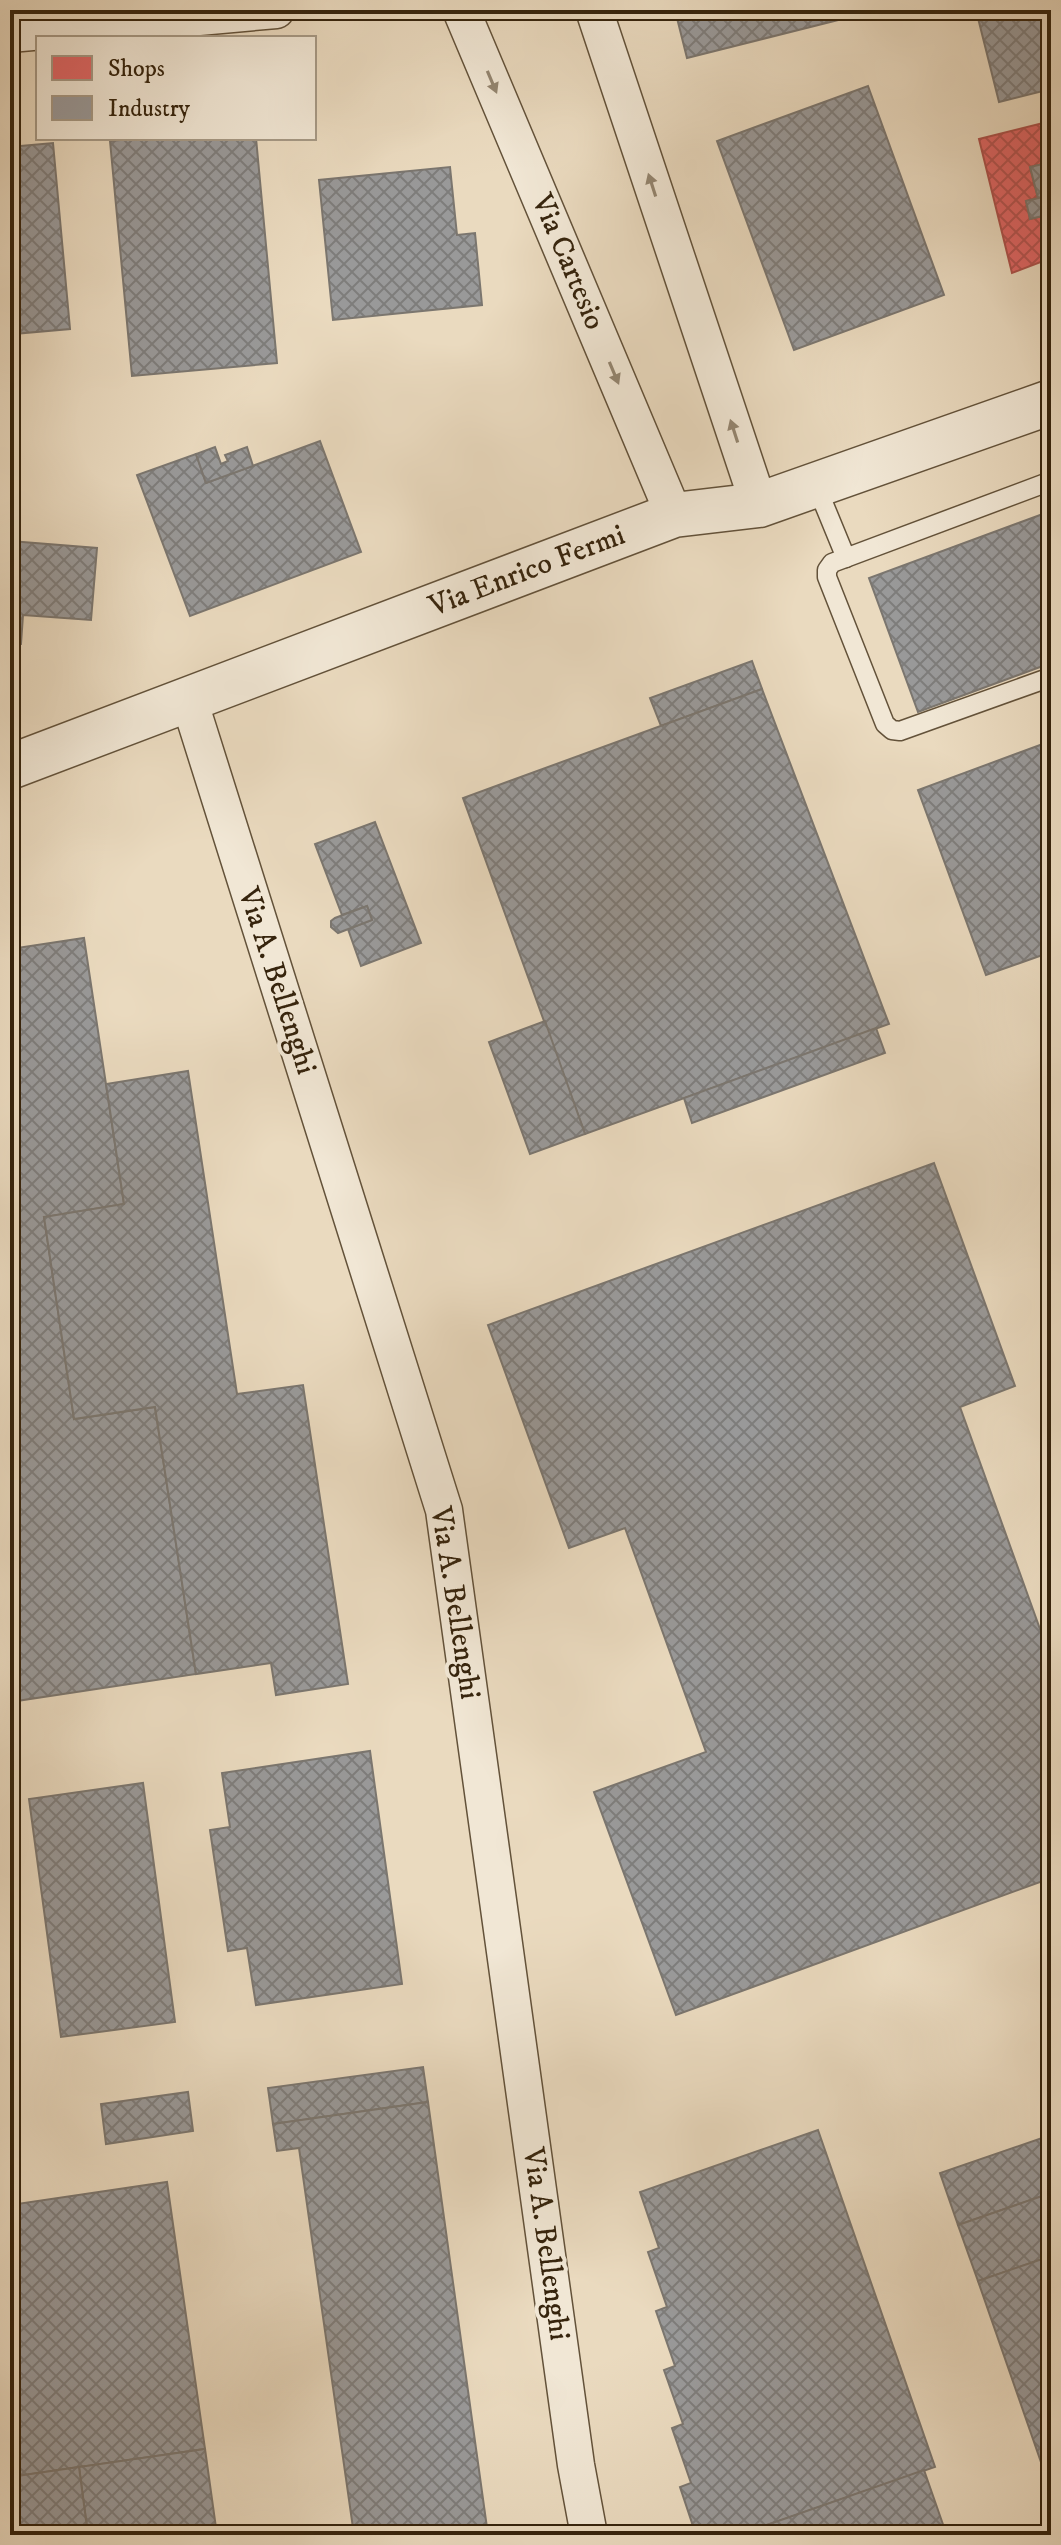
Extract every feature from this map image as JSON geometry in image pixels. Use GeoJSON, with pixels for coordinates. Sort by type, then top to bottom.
{"type":"FeatureCollection","features":[{"type":"Feature","properties":{"kind":"street"},"geometry":{"type":"LineString","coordinates":[[10,34],[276,10]]}},
{"type":"Feature","properties":{"kind":"street","name":"Via Cartesio"},"geometry":{"type":"LineString","coordinates":[[461,10],[674,515]]}},
{"type":"Feature","properties":{"kind":"street"},"geometry":{"type":"LineString","coordinates":[[594,10],[759,505]]}},
{"type":"Feature","properties":{"kind":"street","name":"Via Enrico Fermi"},"geometry":{"type":"LineString","coordinates":[[10,767],[674,515],[759,505],[1051,402]]}},
{"type":"Feature","properties":{"kind":"street","name":"Via A. Bellenghi"},"geometry":{"type":"LineString","coordinates":[[189,700],[444,1510],[574,2449],[589,2535]]}},
{"type":"Feature","properties":{"kind":"lane"},"geometry":{"type":"LineString","coordinates":[[1051,481],[832,563],[827,570],[827,577],[885,724],[892,730],[900,731],[1051,677]]}},
{"type":"Feature","properties":{"kind":"lane"},"geometry":{"type":"LineString","coordinates":[[816,485],[846,558]]}},
{"type":"Feature","properties":{"kind":"building: Shops"},"geometry":{"type":"Polygon","coordinates":[[[1051,121],[1051,162],[1030,167],[1038,198],[1026,201],[1030,219],[1051,214],[1051,258],[1012,273],[979,139],[1051,121]]]}},
{"type":"Feature","properties":{"kind":"building: Industry"},"geometry":{"type":"Polygon","coordinates":[[[675,10],[878,10],[687,58],[675,10]]]}},
{"type":"Feature","properties":{"kind":"building: Industry"},"geometry":{"type":"Polygon","coordinates":[[[976,10],[1051,10],[1051,89],[999,102],[976,10]]]}},
{"type":"Feature","properties":{"kind":"building: Industry"},"geometry":{"type":"Polygon","coordinates":[[[868,86],[944,295],[794,350],[717,141],[868,86]]]}},
{"type":"Feature","properties":{"kind":"building: Industry"},"geometry":{"type":"Polygon","coordinates":[[[256,140],[277,363],[132,376],[110,141],[256,140]]]}},
{"type":"Feature","properties":{"kind":"building: Industry"},"geometry":{"type":"Polygon","coordinates":[[[53,143],[70,329],[14,334],[16,363],[10,363],[10,147],[53,143]]]}},
{"type":"Feature","properties":{"kind":"building: Industry"},"geometry":{"type":"Polygon","coordinates":[[[1051,162],[1051,195],[1038,198],[1030,167],[1051,162]]]}},
{"type":"Feature","properties":{"kind":"building: Industry"},"geometry":{"type":"Polygon","coordinates":[[[450,167],[457,235],[475,233],[482,305],[333,320],[319,180],[450,167]]]}},
{"type":"Feature","properties":{"kind":"building: Industry"},"geometry":{"type":"Polygon","coordinates":[[[1051,195],[1051,214],[1030,219],[1026,201],[1051,195]]]}},
{"type":"Feature","properties":{"kind":"building: Industry"},"geometry":{"type":"Polygon","coordinates":[[[320,441],[361,552],[190,616],[137,475],[196,454],[206,483],[320,441]]]}},
{"type":"Feature","properties":{"kind":"building: Industry"},"geometry":{"type":"Polygon","coordinates":[[[215,447],[221,464],[228,461],[225,455],[247,447],[253,466],[206,483],[196,454],[215,447]]]}},
{"type":"Feature","properties":{"kind":"building: Industry"},"geometry":{"type":"Polygon","coordinates":[[[1051,511],[1051,663],[918,712],[869,578],[1051,511]]]}},
{"type":"Feature","properties":{"kind":"building: Industry"},"geometry":{"type":"Polygon","coordinates":[[[10,541],[97,548],[91,620],[23,615],[21,644],[10,643],[10,541]]]}},
{"type":"Feature","properties":{"kind":"building: Industry"},"geometry":{"type":"Polygon","coordinates":[[[752,661],[762,689],[661,726],[650,698],[752,661]]]}},
{"type":"Feature","properties":{"kind":"building: Industry"},"geometry":{"type":"Polygon","coordinates":[[[762,689],[889,1024],[585,1134],[463,798],[762,689]]]}},
{"type":"Feature","properties":{"kind":"building: Industry"},"geometry":{"type":"Polygon","coordinates":[[[1051,741],[1051,952],[986,975],[918,790],[1051,741]]]}},
{"type":"Feature","properties":{"kind":"building: Industry"},"geometry":{"type":"Polygon","coordinates":[[[375,822],[421,943],[361,966],[348,929],[372,920],[367,906],[342,915],[315,844],[375,822]]]}},
{"type":"Feature","properties":{"kind":"building: Industry"},"geometry":{"type":"Polygon","coordinates":[[[367,906],[372,920],[338,933],[331,927],[331,921],[335,918],[367,906]]]}},
{"type":"Feature","properties":{"kind":"building: Industry"},"geometry":{"type":"Polygon","coordinates":[[[84,938],[124,1204],[44,1217],[74,1419],[155,1407],[196,1674],[10,1702],[10,949],[84,938]]]}},
{"type":"Feature","properties":{"kind":"building: Industry"},"geometry":{"type":"Polygon","coordinates":[[[545,1021],[585,1134],[530,1154],[489,1042],[545,1021]]]}},
{"type":"Feature","properties":{"kind":"building: Industry"},"geometry":{"type":"Polygon","coordinates":[[[876,1028],[885,1053],[692,1123],[684,1098],[876,1028]]]}},
{"type":"Feature","properties":{"kind":"building: Industry"},"geometry":{"type":"Polygon","coordinates":[[[188,1071],[237,1394],[303,1385],[348,1684],[276,1695],[271,1663],[196,1674],[155,1407],[74,1419],[44,1217],[124,1204],[106,1084],[188,1071]]]}},
{"type":"Feature","properties":{"kind":"building: Industry"},"geometry":{"type":"Polygon","coordinates":[[[934,1163],[1015,1386],[960,1407],[1040,1629],[1051,1626],[1051,1878],[676,2015],[594,1792],[706,1752],[625,1528],[569,1548],[488,1325],[934,1163]]]}},
{"type":"Feature","properties":{"kind":"building: Industry"},"geometry":{"type":"Polygon","coordinates":[[[370,1751],[402,1984],[256,2005],[247,1948],[228,1951],[210,1830],[230,1827],[222,1773],[370,1751]]]}},
{"type":"Feature","properties":{"kind":"building: Industry"},"geometry":{"type":"Polygon","coordinates":[[[143,1783],[175,2022],[61,2037],[29,1799],[143,1783]]]}},
{"type":"Feature","properties":{"kind":"building: Industry"},"geometry":{"type":"Polygon","coordinates":[[[423,2067],[428,2102],[273,2124],[268,2088],[423,2067]]]}},
{"type":"Feature","properties":{"kind":"building: Industry"},"geometry":{"type":"Polygon","coordinates":[[[188,2092],[193,2131],[106,2144],[101,2104],[188,2092]]]}},
{"type":"Feature","properties":{"kind":"building: Industry"},"geometry":{"type":"Polygon","coordinates":[[[428,2102],[488,2535],[354,2535],[299,2148],[277,2151],[273,2124],[428,2102]]]}},
{"type":"Feature","properties":{"kind":"building: Industry"},"geometry":{"type":"Polygon","coordinates":[[[818,2130],[935,2467],[738,2535],[696,2535],[680,2487],[691,2483],[672,2428],[683,2424],[664,2370],[675,2366],[656,2311],[667,2307],[648,2252],[659,2248],[640,2192],[818,2130]]]}},
{"type":"Feature","properties":{"kind":"building: Industry"},"geometry":{"type":"Polygon","coordinates":[[[1051,2135],[1051,2193],[958,2225],[940,2173],[1051,2135]]]}},
{"type":"Feature","properties":{"kind":"building: Industry"},"geometry":{"type":"Polygon","coordinates":[[[167,2182],[205,2449],[10,2477],[10,2205],[167,2182]]]}},
{"type":"Feature","properties":{"kind":"building: Industry"},"geometry":{"type":"Polygon","coordinates":[[[1051,2193],[1051,2256],[978,2281],[958,2225],[1051,2193]]]}},
{"type":"Feature","properties":{"kind":"building: Industry"},"geometry":{"type":"Polygon","coordinates":[[[1051,2256],[1051,2491],[978,2281],[1051,2256]]]}},
{"type":"Feature","properties":{"kind":"building: Industry"},"geometry":{"type":"Polygon","coordinates":[[[205,2449],[217,2535],[88,2535],[79,2467],[205,2449]]]}},
{"type":"Feature","properties":{"kind":"building: Industry"},"geometry":{"type":"Polygon","coordinates":[[[79,2467],[88,2535],[10,2535],[10,2477],[79,2467]]]}},
{"type":"Feature","properties":{"kind":"building: Industry"},"geometry":{"type":"Polygon","coordinates":[[[924,2470],[946,2533],[943,2535],[738,2535],[924,2470]]]}}]}
